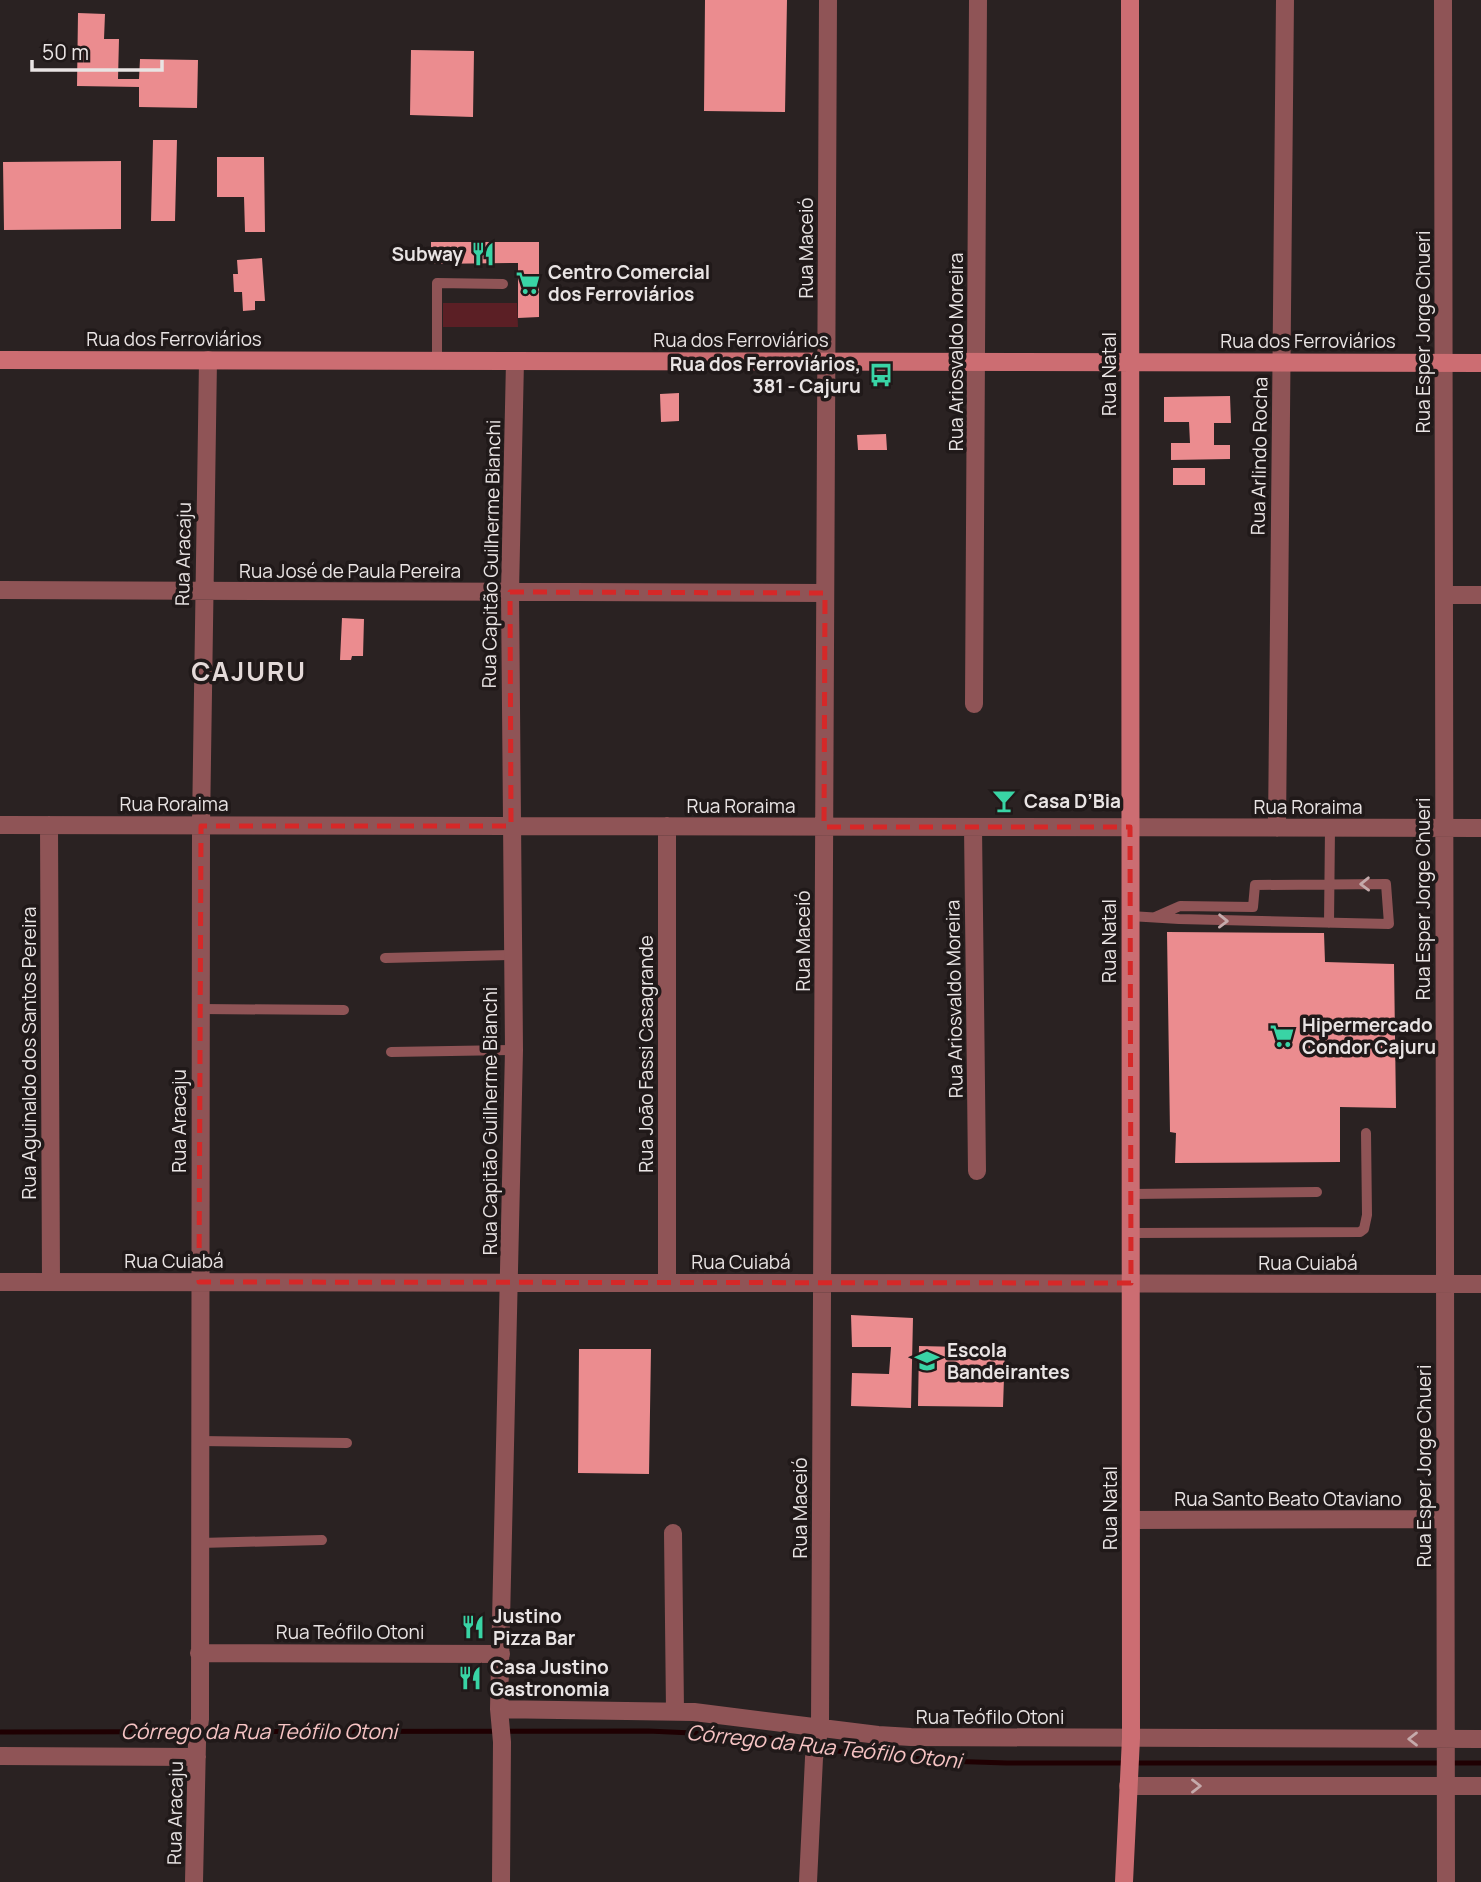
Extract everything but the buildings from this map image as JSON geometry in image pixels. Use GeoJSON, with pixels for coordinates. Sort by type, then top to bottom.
{"type":"FeatureCollection","features":[{"type":"Feature","properties":{"kind":"street","name":"Rua Maceió"},"geometry":{"type":"LineString","coordinates":[[808,1882],[814,1758],[820,1726],[828,0]]}},
{"type":"Feature","properties":{"kind":"street","name":"Rua Ariosvaldo Moreira"},"geometry":{"type":"LineString","coordinates":[[974,704],[978,0]]}},
{"type":"Feature","properties":{"kind":"street","name":"Rua Natal"},"geometry":{"type":"LineString","coordinates":[[1124,1882],[1131,1738],[1130,0]]}},
{"type":"Feature","properties":{"kind":"street","name":"Rua Arlindo Rocha"},"geometry":{"type":"LineString","coordinates":[[1277,828],[1284,0]]}},
{"type":"Feature","properties":{"kind":"street","name":"Rua Esper Jorge Chueri"},"geometry":{"type":"LineString","coordinates":[[1443,0],[1446,1882]]}},
{"type":"Feature","properties":{"kind":"street","name":"Rua dos Ferroviários"},"geometry":{"type":"LineString","coordinates":[[0,360],[1481,363]]}},
{"type":"Feature","properties":{"kind":"street","name":"Rua Aracaju"},"geometry":{"type":"LineString","coordinates":[[194,1882],[200,1719],[201,826],[208,360]]}},
{"type":"Feature","properties":{"kind":"street","name":"Rua Capitão Guilherme Bianchi"},"geometry":{"type":"LineString","coordinates":[[501,1882],[500,1715],[514,1050],[510,592],[515,361]]}},
{"type":"Feature","properties":{"kind":"street","name":"Rua José de Paula Pereira"},"geometry":{"type":"LineString","coordinates":[[0,590],[825,593]]}},
{"type":"Feature","properties":{"kind":"street"},"geometry":{"type":"LineString","coordinates":[[1444,595],[1481,595]]}},
{"type":"Feature","properties":{"kind":"street","name":"Rua Roraima"},"geometry":{"type":"LineString","coordinates":[[0,825],[1481,828]]}},
{"type":"Feature","properties":{"kind":"street","name":"Rua Aguinaldo dos Santos Pereira"},"geometry":{"type":"LineString","coordinates":[[49,825],[51,1282]]}},
{"type":"Feature","properties":{"kind":"street","name":"Rua João Fassi Casagrande"},"geometry":{"type":"LineString","coordinates":[[667,826],[667,1283]]}},
{"type":"Feature","properties":{"kind":"street","name":"Rua Ariosvaldo Moreira"},"geometry":{"type":"LineString","coordinates":[[973,827],[977,1171]]}},
{"type":"Feature","properties":{"kind":"street","name":"Rua Cuiabá"},"geometry":{"type":"LineString","coordinates":[[0,1282],[1481,1284]]}},
{"type":"Feature","properties":{"kind":"street","name":"Rua Santo Beato Otaviano"},"geometry":{"type":"LineString","coordinates":[[1131,1520],[1445,1519]]}},
{"type":"Feature","properties":{"kind":"street"},"geometry":{"type":"LineString","coordinates":[[673,1532],[675,1711]]}},
{"type":"Feature","properties":{"kind":"street","name":"Rua Teófilo Otoni"},"geometry":{"type":"LineString","coordinates":[[200,1653],[501,1654]]}},
{"type":"Feature","properties":{"kind":"street","name":"Rua Teófilo Otoni"},"geometry":{"type":"LineString","coordinates":[[500,1715],[675,1711],[713,1713],[911,1737],[1481,1739]]}},
{"type":"Feature","properties":{"kind":"street"},"geometry":{"type":"LineString","coordinates":[[0,1756],[197,1750]]}},
{"type":"Feature","properties":{"kind":"street"},"geometry":{"type":"LineString","coordinates":[[1128,1786],[1481,1786]]}},
{"type":"Feature","properties":{"kind":"lane"},"geometry":{"type":"LineString","coordinates":[[437,361],[437,283],[503,284]]}},
{"type":"Feature","properties":{"kind":"lane"},"geometry":{"type":"LineString","coordinates":[[1329,923],[1330,828]]}},
{"type":"Feature","properties":{"kind":"lane"},"geometry":{"type":"LineString","coordinates":[[1130,916],[1178,919],[1389,924],[1386,884],[1255,885],[1253,907],[1180,906],[1155,917]]}},
{"type":"Feature","properties":{"kind":"lane"},"geometry":{"type":"LineString","coordinates":[[384,958],[512,955]]}},
{"type":"Feature","properties":{"kind":"lane"},"geometry":{"type":"LineString","coordinates":[[201,1009],[344,1010]]}},
{"type":"Feature","properties":{"kind":"lane"},"geometry":{"type":"LineString","coordinates":[[391,1052],[514,1050]]}},
{"type":"Feature","properties":{"kind":"lane"},"geometry":{"type":"LineString","coordinates":[[1130,1233],[1360,1232],[1364,1228],[1367,1215],[1366,1133]]}},
{"type":"Feature","properties":{"kind":"lane"},"geometry":{"type":"LineString","coordinates":[[1130,1194],[1317,1192]]}},
{"type":"Feature","properties":{"kind":"lane"},"geometry":{"type":"LineString","coordinates":[[200,1441],[346,1443]]}},
{"type":"Feature","properties":{"kind":"lane"},"geometry":{"type":"LineString","coordinates":[[200,1543],[322,1540]]}},
{"type":"Feature","properties":{"kind":"highlighted area"},"geometry":{"type":"Polygon","coordinates":[[[510,592],[825,593],[824,827],[1130,827],[1131,1283],[199,1282],[201,826],[511,826],[510,592]]]}},
{"type":"Feature","properties":{"kind":"shaded area"},"geometry":{"type":"Polygon","coordinates":[[[443,303],[517,303],[518,327],[443,327],[443,303]]]}},
{"type":"Feature","properties":{"kind":"waterway","name":"Córrego da Rua Teófilo Otoni"},"geometry":{"type":"LineString","coordinates":[[0,1732],[648,1731],[759,1736],[837,1751],[944,1761],[1481,1763]]}},
{"type":"Feature","properties":{"kind":"place","name":"Subway"},"geometry":{"type":"Point","coordinates":[483,254]}},
{"type":"Feature","properties":{"kind":"place","name":"Centro Comercial dos Ferroviários"},"geometry":{"type":"Point","coordinates":[528,283]}},
{"type":"Feature","properties":{"kind":"place","name":"Rua dos Ferroviários, 381 - Cajuru"},"geometry":{"type":"Point","coordinates":[881,375]}},
{"type":"Feature","properties":{"kind":"place","name":"Casa D’Bia"},"geometry":{"type":"Point","coordinates":[1004,801]}},
{"type":"Feature","properties":{"kind":"place","name":"Hipermercado Condor Cajuru"},"geometry":{"type":"Point","coordinates":[1282,1036]}},
{"type":"Feature","properties":{"kind":"place","name":"Escola Bandeirantes"},"geometry":{"type":"Point","coordinates":[927,1361]}},
{"type":"Feature","properties":{"kind":"place","name":"Justino Pizza Bar"},"geometry":{"type":"Point","coordinates":[473,1627]}},
{"type":"Feature","properties":{"kind":"place","name":"Casa Justino Gastronomia"},"geometry":{"type":"Point","coordinates":[470,1678]}},
{"type":"Feature","properties":{"kind":"district","name":"CAJURU"},"geometry":{"type":"Point","coordinates":[249,672]}}]}
